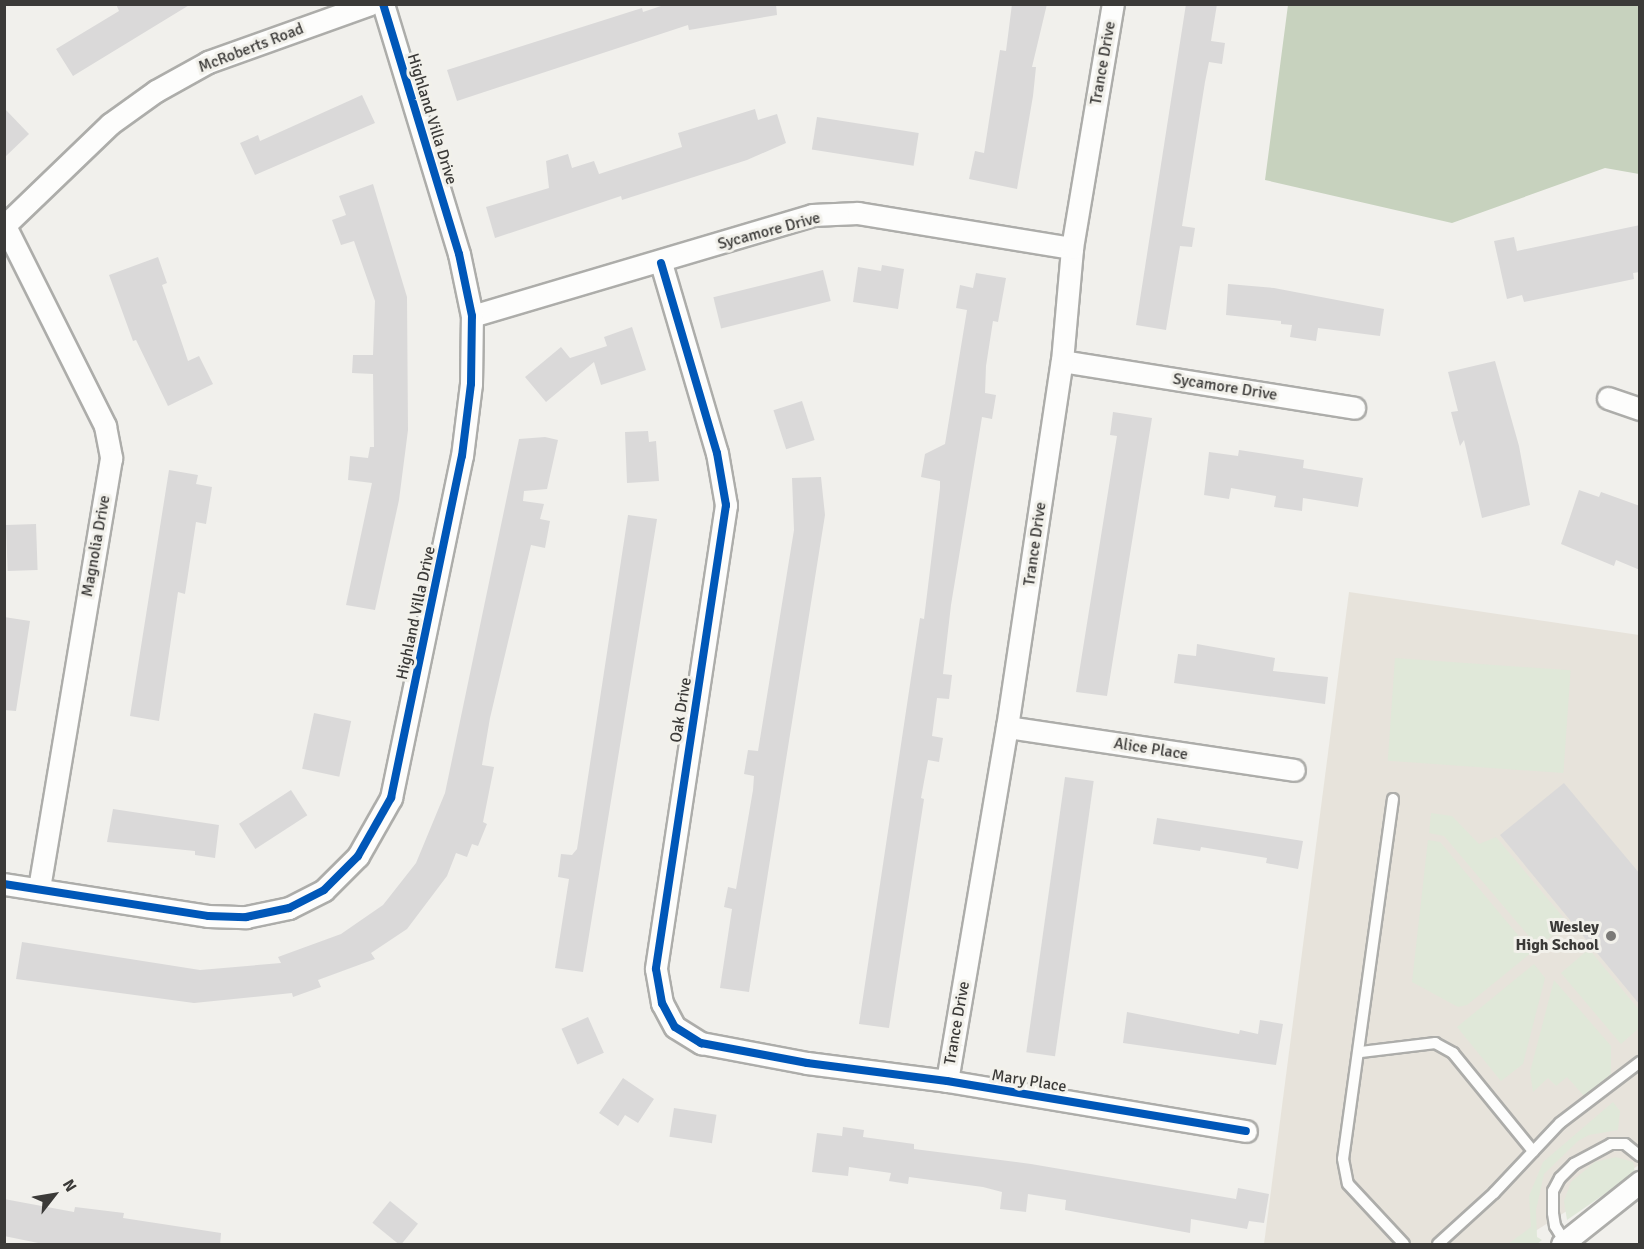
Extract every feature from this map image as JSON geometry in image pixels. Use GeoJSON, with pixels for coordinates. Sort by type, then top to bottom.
{"type":"FeatureCollection","features":[{"type":"Feature","properties":{"kind":"street","name":"McRoberts Road"},"geometry":{"type":"LineString","coordinates":[[5,226],[110,124],[156,91],[208,62],[370,4]]}},
{"type":"Feature","properties":{"kind":"street","name":"Highland Villa Drive"},"geometry":{"type":"LineString","coordinates":[[4,884],[39,887],[208,916],[246,916],[289,908],[324,890],[358,856],[391,798],[462,456],[471,384],[472,316],[459,254],[383,4]]}},
{"type":"Feature","properties":{"kind":"street","name":"Trance Drive"},"geometry":{"type":"LineString","coordinates":[[947,1081],[1007,727],[1062,361],[1072,248],[1113,4]]}},
{"type":"Feature","properties":{"kind":"street","name":"Sycamore Drive"},"geometry":{"type":"LineString","coordinates":[[472,316],[661,263],[812,215],[858,213],[1072,248]]}},
{"type":"Feature","properties":{"kind":"street","name":"Magnolia Drive"},"geometry":{"type":"LineString","coordinates":[[5,226],[105,426],[111,458],[39,887]]}},
{"type":"Feature","properties":{"kind":"street","name":"Oak Drive"},"geometry":{"type":"LineString","coordinates":[[661,263],[717,453],[726,505],[658,949],[656,969],[662,1003],[675,1027],[701,1043],[807,1063]]}},
{"type":"Feature","properties":{"kind":"street","name":"Sycamore Drive"},"geometry":{"type":"LineString","coordinates":[[1062,361],[1354,408]]}},
{"type":"Feature","properties":{"kind":"street"},"geometry":{"type":"LineString","coordinates":[[1608,398],[1640,409]]}},
{"type":"Feature","properties":{"kind":"street","name":"Alice Place"},"geometry":{"type":"LineString","coordinates":[[1007,727],[1294,770]]}},
{"type":"Feature","properties":{"kind":"street","name":"Mary Place"},"geometry":{"type":"LineString","coordinates":[[807,1063],[947,1081],[1246,1131]]}},
{"type":"Feature","properties":{"kind":"street"},"geometry":{"type":"LineString","coordinates":[[1563,1243],[1640,1182]]}},
{"type":"Feature","properties":{"kind":"lane"},"geometry":{"type":"LineString","coordinates":[[1393,799],[1361,1052],[1343,1159],[1348,1184],[1404,1245]]}},
{"type":"Feature","properties":{"kind":"lane"},"geometry":{"type":"LineString","coordinates":[[1361,1052],[1435,1043],[1453,1053],[1533,1151]]}},
{"type":"Feature","properties":{"kind":"lane"},"geometry":{"type":"LineString","coordinates":[[1438,1245],[1560,1123],[1640,1062]]}},
{"type":"Feature","properties":{"kind":"lane"},"geometry":{"type":"LineString","coordinates":[[1563,1243],[1555,1227],[1552,1213],[1553,1191],[1560,1178],[1574,1164],[1611,1144],[1625,1144],[1640,1156]]}},
{"type":"Feature","properties":{"kind":"shaded area"},"geometry":{"type":"Polygon","coordinates":[[[1349,592],[1639,635],[1639,1165],[1515,1244],[1264,1244],[1349,592]]]}},
{"type":"Feature","properties":{"kind":"green space"},"geometry":{"type":"Polygon","coordinates":[[[1288,5],[1639,5],[1639,174],[1605,168],[1452,223],[1265,180],[1288,5]]]}},
{"type":"Feature","properties":{"kind":"green space"},"geometry":{"type":"Polygon","coordinates":[[[1395,658],[1571,670],[1563,773],[1388,761],[1395,658]]]}},
{"type":"Feature","properties":{"kind":"green space"},"geometry":{"type":"Polygon","coordinates":[[[1431,813],[1452,816],[1479,844],[1496,837],[1568,923],[1538,947],[1444,836],[1429,833],[1431,813]]]}},
{"type":"Feature","properties":{"kind":"green space"},"geometry":{"type":"Polygon","coordinates":[[[1428,840],[1440,842],[1532,952],[1467,1005],[1458,1007],[1412,982],[1428,840]]]}},
{"type":"Feature","properties":{"kind":"green space"},"geometry":{"type":"Polygon","coordinates":[[[1589,949],[1639,1010],[1639,1028],[1621,1044],[1561,973],[1589,949]]]}},
{"type":"Feature","properties":{"kind":"green space"},"geometry":{"type":"Polygon","coordinates":[[[1534,964],[1545,978],[1523,1064],[1501,1081],[1457,1027],[1534,964]]]}},
{"type":"Feature","properties":{"kind":"green space"},"geometry":{"type":"Polygon","coordinates":[[[1554,980],[1611,1046],[1611,1074],[1584,1096],[1567,1077],[1556,1086],[1548,1078],[1533,1092],[1530,1072],[1554,980]]]}},
{"type":"Feature","properties":{"kind":"green space"},"geometry":{"type":"Polygon","coordinates":[[[1613,1102],[1620,1111],[1618,1130],[1589,1135],[1578,1141],[1544,1174],[1536,1210],[1537,1237],[1542,1240],[1537,1244],[1508,1244],[1531,1227],[1529,1196],[1543,1162],[1613,1102]]]}},
{"type":"Feature","properties":{"kind":"green space"},"geometry":{"type":"Polygon","coordinates":[[[1616,1157],[1633,1162],[1635,1173],[1567,1220],[1564,1201],[1571,1182],[1595,1162],[1616,1157]]]}},
{"type":"Feature","properties":{"kind":"building"},"geometry":{"type":"Polygon","coordinates":[[[116,4],[191,4],[73,76],[56,49],[119,11],[116,4]]]}},
{"type":"Feature","properties":{"kind":"building"},"geometry":{"type":"Polygon","coordinates":[[[667,4],[776,4],[777,15],[689,30],[688,25],[457,101],[447,70],[642,8],[643,12],[667,4]]]}},
{"type":"Feature","properties":{"kind":"building"},"geometry":{"type":"Polygon","coordinates":[[[1012,4],[1047,4],[1032,67],[1036,67],[1033,96],[1017,189],[969,179],[975,151],[984,153],[1000,50],[1006,51],[1012,4]]]}},
{"type":"Feature","properties":{"kind":"building"},"geometry":{"type":"Polygon","coordinates":[[[1186,4],[1217,4],[1211,41],[1225,43],[1222,64],[1209,62],[1182,226],[1195,228],[1192,247],[1180,246],[1166,330],[1136,325],[1186,4]]]}},
{"type":"Feature","properties":{"kind":"building"},"geometry":{"type":"Polygon","coordinates":[[[362,95],[375,123],[255,175],[240,143],[258,135],[260,141],[362,95]]]}},
{"type":"Feature","properties":{"kind":"building"},"geometry":{"type":"Polygon","coordinates":[[[4,108],[29,134],[4,158],[4,108]]]}},
{"type":"Feature","properties":{"kind":"building"},"geometry":{"type":"Polygon","coordinates":[[[755,109],[758,120],[777,114],[786,143],[747,160],[622,200],[621,196],[495,238],[486,207],[549,188],[546,161],[568,154],[572,168],[594,161],[599,174],[682,147],[678,133],[755,109]]]}},
{"type":"Feature","properties":{"kind":"building"},"geometry":{"type":"Polygon","coordinates":[[[817,117],[919,133],[914,166],[812,150],[817,117]]]}},
{"type":"Feature","properties":{"kind":"building"},"geometry":{"type":"Polygon","coordinates":[[[373,184],[407,297],[408,430],[399,500],[375,610],[346,605],[372,483],[348,480],[350,456],[368,458],[370,447],[374,447],[373,374],[352,373],[353,355],[373,355],[375,301],[354,241],[341,245],[332,220],[346,215],[339,196],[373,184]]]}},
{"type":"Feature","properties":{"kind":"building"},"geometry":{"type":"Polygon","coordinates":[[[1640,225],[1640,272],[1633,273],[1634,279],[1524,302],[1522,295],[1507,299],[1494,241],[1514,237],[1517,251],[1640,225]]]}},
{"type":"Feature","properties":{"kind":"building"},"geometry":{"type":"Polygon","coordinates":[[[158,257],[167,283],[162,285],[188,361],[199,356],[213,384],[168,406],[136,340],[133,341],[109,275],[158,257]]]}},
{"type":"Feature","properties":{"kind":"building"},"geometry":{"type":"Polygon","coordinates":[[[882,265],[904,269],[898,309],[853,302],[858,267],[881,271],[882,265]]]}},
{"type":"Feature","properties":{"kind":"building"},"geometry":{"type":"Polygon","coordinates":[[[823,270],[831,301],[721,328],[713,297],[823,270]]]}},
{"type":"Feature","properties":{"kind":"building"},"geometry":{"type":"Polygon","coordinates":[[[976,273],[1006,278],[998,322],[993,321],[986,366],[985,393],[996,395],[992,419],[982,417],[951,605],[943,674],[952,675],[949,699],[937,698],[932,736],[943,738],[939,762],[928,760],[889,1028],[859,1024],[920,618],[924,619],[940,488],[940,481],[921,477],[925,454],[945,444],[967,310],[956,308],[960,285],[973,288],[976,273]]]}},
{"type":"Feature","properties":{"kind":"building"},"geometry":{"type":"Polygon","coordinates":[[[1228,284],[1274,288],[1384,309],[1380,336],[1318,328],[1316,341],[1290,337],[1292,325],[1281,324],[1281,321],[1226,315],[1228,284]]]}},
{"type":"Feature","properties":{"kind":"building"},"geometry":{"type":"Polygon","coordinates":[[[632,327],[646,370],[601,385],[594,362],[546,402],[525,377],[561,347],[570,358],[607,346],[604,337],[632,327]]]}},
{"type":"Feature","properties":{"kind":"building"},"geometry":{"type":"Polygon","coordinates":[[[1495,361],[1519,446],[1530,505],[1482,518],[1464,440],[1460,446],[1451,412],[1458,411],[1448,372],[1495,361]]]}},
{"type":"Feature","properties":{"kind":"building"},"geometry":{"type":"Polygon","coordinates":[[[802,401],[815,440],[786,449],[773,410],[802,401]]]}},
{"type":"Feature","properties":{"kind":"building"},"geometry":{"type":"Polygon","coordinates":[[[1113,412],[1152,418],[1107,696],[1076,692],[1117,436],[1110,435],[1113,412]]]}},
{"type":"Feature","properties":{"kind":"building"},"geometry":{"type":"Polygon","coordinates":[[[648,431],[649,442],[656,441],[659,481],[627,483],[625,432],[648,431]]]}},
{"type":"Feature","properties":{"kind":"building"},"geometry":{"type":"Polygon","coordinates":[[[545,437],[558,440],[547,489],[524,491],[523,501],[544,504],[540,519],[550,521],[545,548],[531,545],[490,718],[482,765],[494,767],[483,822],[487,824],[478,846],[472,844],[467,857],[456,853],[447,876],[407,929],[371,953],[375,959],[318,980],[321,987],[293,997],[292,993],[194,1003],[16,979],[22,942],[200,970],[281,963],[278,957],[341,934],[383,905],[416,863],[445,793],[519,439],[545,437]]]}},
{"type":"Feature","properties":{"kind":"building"},"geometry":{"type":"Polygon","coordinates":[[[1239,450],[1304,460],[1303,468],[1363,478],[1358,507],[1303,498],[1302,511],[1274,507],[1276,496],[1231,488],[1229,499],[1204,495],[1209,452],[1238,456],[1239,450]]]}},
{"type":"Feature","properties":{"kind":"building"},"geometry":{"type":"Polygon","coordinates":[[[169,470],[198,475],[196,484],[212,487],[206,524],[196,522],[185,594],[178,592],[159,721],[130,716],[169,470]]]}},
{"type":"Feature","properties":{"kind":"building"},"geometry":{"type":"Polygon","coordinates":[[[821,477],[825,515],[749,992],[720,988],[732,909],[724,907],[728,887],[736,889],[753,790],[754,776],[744,774],[748,750],[758,751],[794,530],[792,478],[821,477]]]}},
{"type":"Feature","properties":{"kind":"building"},"geometry":{"type":"Polygon","coordinates":[[[1579,490],[1599,497],[1601,492],[1640,506],[1640,570],[1616,560],[1614,566],[1561,544],[1579,490]]]}},
{"type":"Feature","properties":{"kind":"building"},"geometry":{"type":"Polygon","coordinates":[[[628,515],[657,519],[583,972],[555,968],[569,879],[558,877],[561,854],[572,855],[577,849],[628,515]]]}},
{"type":"Feature","properties":{"kind":"building"},"geometry":{"type":"Polygon","coordinates":[[[36,524],[38,570],[8,571],[6,525],[36,524]]]}},
{"type":"Feature","properties":{"kind":"building"},"geometry":{"type":"Polygon","coordinates":[[[4,617],[30,621],[16,711],[4,710],[4,617]]]}},
{"type":"Feature","properties":{"kind":"building"},"geometry":{"type":"Polygon","coordinates":[[[1197,644],[1275,658],[1273,671],[1328,677],[1325,704],[1174,683],[1178,654],[1196,656],[1197,644]]]}},
{"type":"Feature","properties":{"kind":"building"},"geometry":{"type":"Polygon","coordinates":[[[314,713],[351,721],[339,777],[302,769],[314,713]]]}},
{"type":"Feature","properties":{"kind":"building"},"geometry":{"type":"Polygon","coordinates":[[[1065,777],[1094,781],[1055,1056],[1026,1052],[1065,777]]]}},
{"type":"Feature","properties":{"kind":"building","name":"Wesley High School"},"geometry":{"type":"Polygon","coordinates":[[[1564,783],[1640,874],[1640,1005],[1500,835],[1564,783]]]}},
{"type":"Feature","properties":{"kind":"building"},"geometry":{"type":"Polygon","coordinates":[[[291,790],[307,815],[255,849],[239,824],[291,790]]]}},
{"type":"Feature","properties":{"kind":"building"},"geometry":{"type":"Polygon","coordinates":[[[113,809],[219,825],[215,858],[195,855],[195,851],[107,842],[113,809]]]}},
{"type":"Feature","properties":{"kind":"building"},"geometry":{"type":"Polygon","coordinates":[[[1157,818],[1303,841],[1298,869],[1266,863],[1267,858],[1201,847],[1200,851],[1153,844],[1157,818]]]}},
{"type":"Feature","properties":{"kind":"building"},"geometry":{"type":"Polygon","coordinates":[[[1127,1012],[1239,1034],[1240,1030],[1258,1034],[1260,1020],[1283,1024],[1276,1065],[1123,1043],[1127,1012]]]}},
{"type":"Feature","properties":{"kind":"building"},"geometry":{"type":"Polygon","coordinates":[[[588,1017],[604,1053],[577,1064],[562,1029],[588,1017]]]}},
{"type":"Feature","properties":{"kind":"building"},"geometry":{"type":"Polygon","coordinates":[[[623,1078],[654,1099],[638,1123],[625,1115],[618,1126],[599,1113],[623,1078]]]}},
{"type":"Feature","properties":{"kind":"building"},"geometry":{"type":"Polygon","coordinates":[[[674,1108],[716,1115],[712,1143],[669,1137],[674,1108]]]}},
{"type":"Feature","properties":{"kind":"building"},"geometry":{"type":"Polygon","coordinates":[[[843,1127],[864,1130],[863,1137],[914,1144],[914,1149],[1031,1164],[1236,1199],[1238,1188],[1269,1194],[1264,1223],[1249,1221],[1247,1229],[1191,1219],[1190,1233],[1065,1210],[1066,1200],[1028,1194],[1026,1212],[1000,1209],[1002,1192],[983,1187],[909,1177],[908,1184],[889,1181],[891,1173],[849,1167],[848,1176],[812,1172],[817,1133],[842,1136],[843,1127]]]}},
{"type":"Feature","properties":{"kind":"building"},"geometry":{"type":"Polygon","coordinates":[[[4,1199],[74,1212],[75,1207],[124,1213],[123,1218],[221,1233],[220,1245],[48,1245],[4,1236],[4,1199]]]}},
{"type":"Feature","properties":{"kind":"building"},"geometry":{"type":"Polygon","coordinates":[[[390,1201],[418,1224],[402,1244],[399,1244],[372,1223],[390,1201]]]}},
{"type":"Feature","properties":{"kind":"cycle path"},"geometry":{"type":"LineString","coordinates":[[4,884],[208,916],[246,917],[289,908],[324,890],[358,856],[391,798],[462,456],[471,384],[472,316],[459,254],[383,4]]}},
{"type":"Feature","properties":{"kind":"cycle path"},"geometry":{"type":"LineString","coordinates":[[661,263],[717,453],[726,505],[656,969],[662,1003],[675,1027],[701,1043],[807,1063],[947,1081],[1246,1131]]}},
{"type":"Feature","properties":{"kind":"place","name":"Wesley High School"},"geometry":{"type":"Point","coordinates":[1611,936]}}]}
